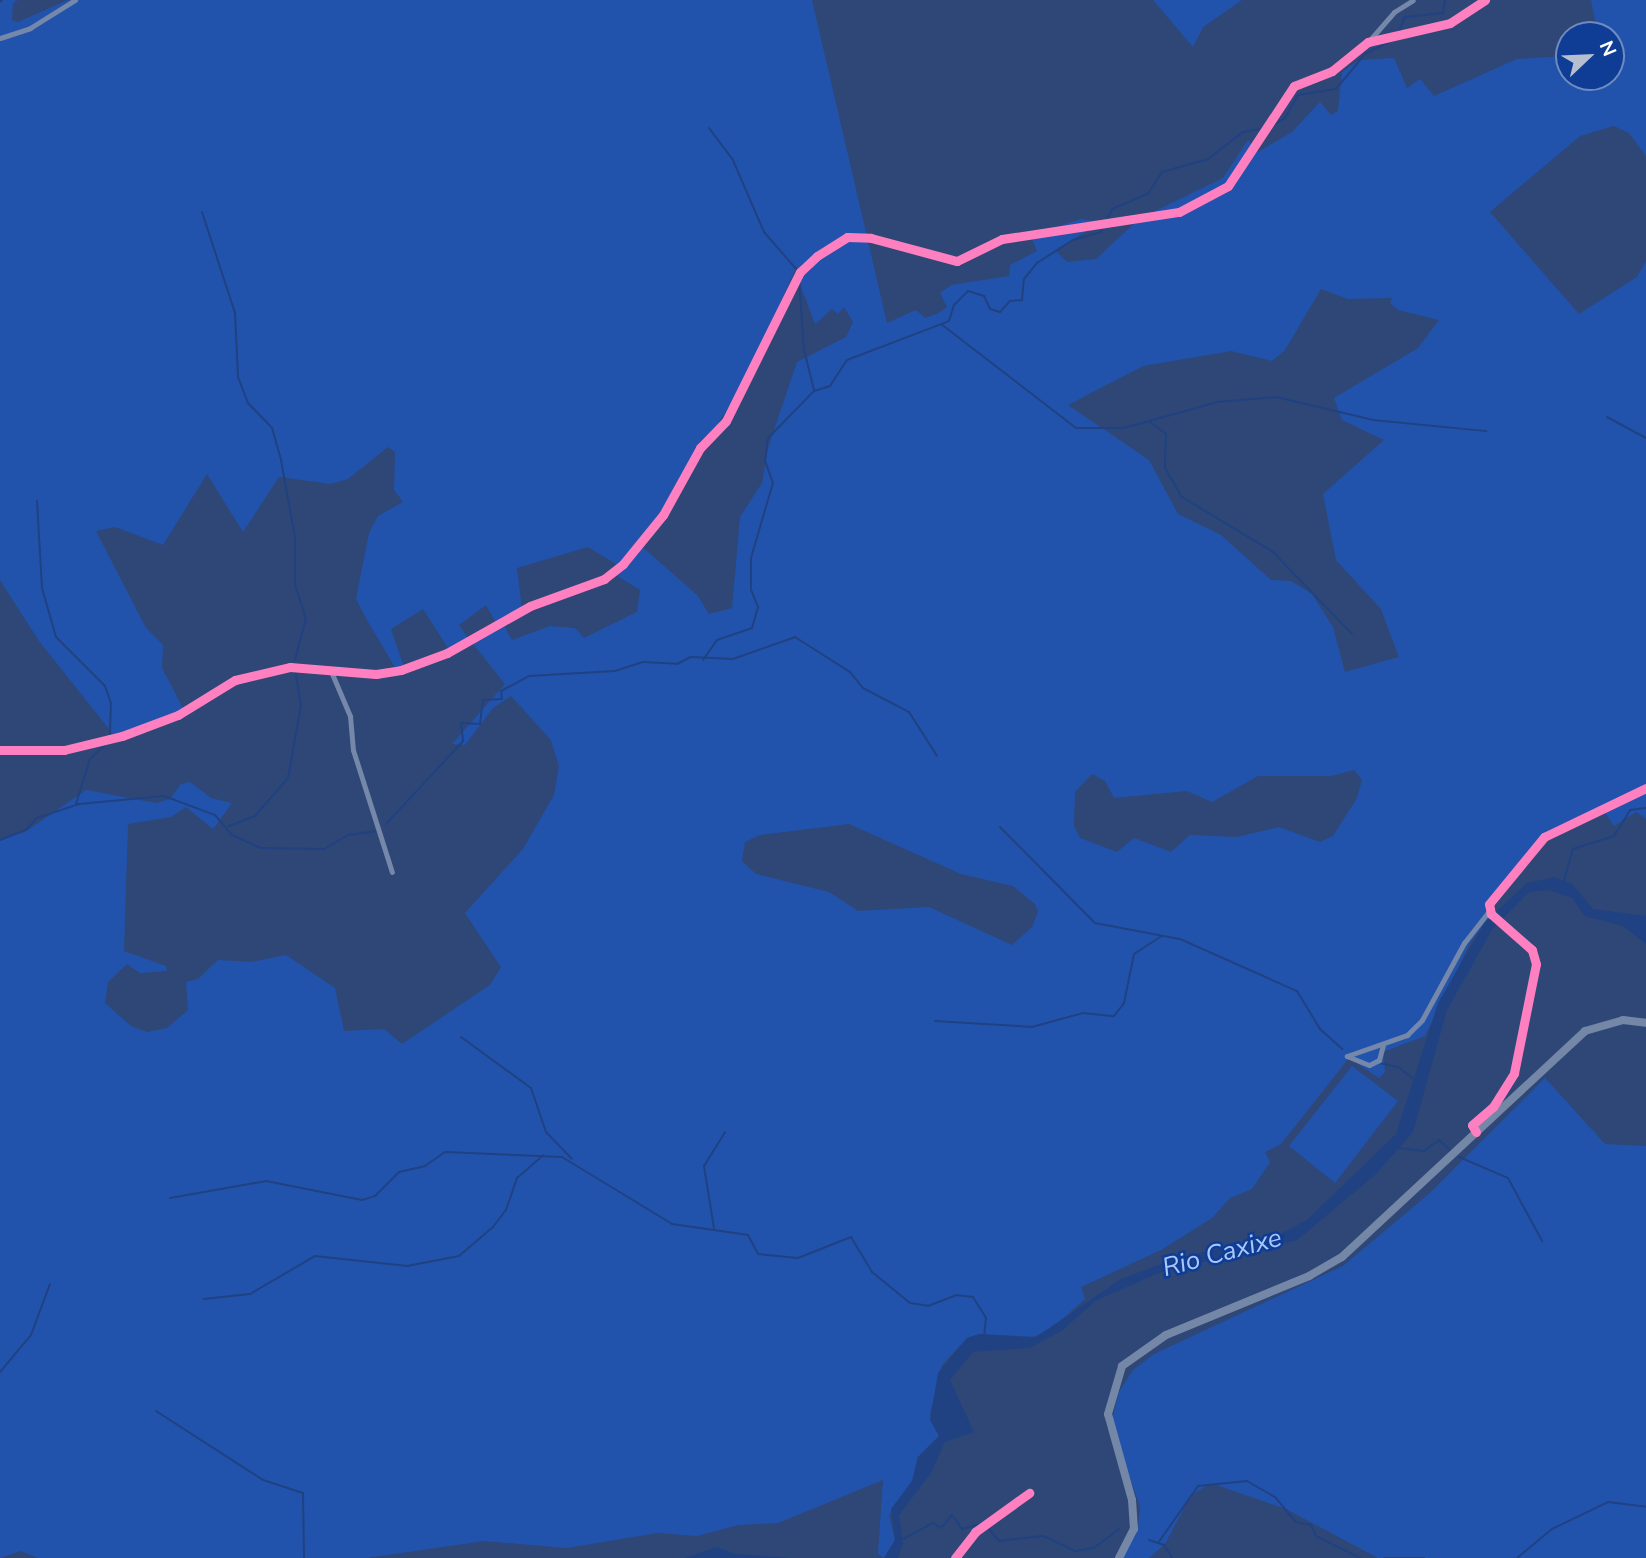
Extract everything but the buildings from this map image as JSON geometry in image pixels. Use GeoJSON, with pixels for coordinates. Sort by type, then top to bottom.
{"type":"FeatureCollection","features":[{"type":"Feature","properties":{"kind":"main road"},"geometry":{"type":"LineString","coordinates":[[1119,1558],[1134,1529],[1132,1500],[1108,1414],[1111,1390],[1122,1366],[1166,1335],[1309,1276],[1342,1257],[1585,1031],[1623,1020],[1646,1023]]}},
{"type":"Feature","properties":{"kind":"street"},"geometry":{"type":"LineString","coordinates":[[0,38],[30,28],[75,0]]}},
{"type":"Feature","properties":{"kind":"street"},"geometry":{"type":"LineString","coordinates":[[0,750],[64,750],[178,715],[234,680],[290,667],[376,674],[426,663],[530,606],[604,579],[623,564],[663,515],[700,448],[726,421],[800,272],[847,237],[957,261],[1002,239],[1179,212],[1228,186],[1294,86],[1332,71],[1368,42],[1394,12],[1413,0]]}},
{"type":"Feature","properties":{"kind":"street"},"geometry":{"type":"LineString","coordinates":[[1368,42],[1450,23],[1485,0]]}},
{"type":"Feature","properties":{"kind":"street"},"geometry":{"type":"LineString","coordinates":[[330,669],[350,716],[353,750],[392,872]]}},
{"type":"Feature","properties":{"kind":"street"},"geometry":{"type":"LineString","coordinates":[[1383,1045],[1379,1060],[1369,1065],[1347,1056],[1352,1052],[1383,1045],[1422,1020],[1464,943],[1490,913],[1502,886],[1544,837],[1646,788]]}},
{"type":"Feature","properties":{"kind":"street"},"geometry":{"type":"LineString","coordinates":[[1476,1132],[1472,1125],[1493,1107],[1514,1073],[1535,964],[1532,950],[1490,913]]}},
{"type":"Feature","properties":{"kind":"street"},"geometry":{"type":"LineString","coordinates":[[955,1558],[981,1527],[1029,1493]]}},
{"type":"Feature","properties":{"kind":"shaded area"},"geometry":{"type":"Polygon","coordinates":[[[0,0],[18,0],[13,3],[12,20],[18,22],[68,0],[812,0],[887,323],[916,310],[925,318],[939,313],[947,307],[940,293],[951,285],[1009,276],[1010,265],[1037,251],[1031,236],[1080,219],[1102,222],[1055,250],[1067,262],[1096,259],[1139,219],[1223,178],[1248,140],[1258,152],[1292,132],[1320,102],[1331,115],[1338,111],[1342,72],[1359,60],[1394,58],[1407,88],[1420,79],[1434,96],[1517,59],[1555,57],[1555,91],[1625,91],[1625,21],[1595,21],[1591,0],[1646,0],[1646,156],[1629,133],[1614,126],[1580,136],[1490,212],[1579,314],[1637,277],[1646,261],[1646,819],[1636,812],[1614,826],[1604,811],[1545,838],[1492,897],[1490,916],[1470,943],[1425,1036],[1383,1052],[1385,1072],[1379,1078],[1349,1058],[1281,1144],[1265,1152],[1270,1162],[1252,1189],[1230,1198],[1212,1218],[1161,1250],[1081,1287],[1085,1299],[1050,1330],[1028,1339],[979,1334],[967,1338],[942,1365],[930,1414],[939,1436],[918,1457],[912,1481],[889,1515],[895,1540],[884,1558],[878,1554],[883,1480],[778,1523],[738,1525],[697,1536],[658,1533],[567,1548],[484,1541],[367,1558],[38,1558],[21,1551],[0,1558],[0,840],[25,832],[86,790],[156,803],[170,799],[181,784],[190,782],[211,798],[232,803],[213,829],[186,807],[171,817],[128,824],[124,951],[166,966],[167,971],[140,973],[127,964],[108,982],[105,1003],[131,1026],[147,1032],[167,1028],[188,1010],[186,982],[198,979],[218,960],[252,962],[286,955],[335,988],[344,1031],[384,1029],[402,1044],[490,985],[501,967],[465,913],[523,849],[554,795],[559,766],[551,740],[511,696],[493,708],[465,745],[452,744],[505,684],[470,640],[496,623],[486,605],[459,625],[468,638],[448,648],[423,609],[391,629],[404,667],[396,669],[367,620],[356,599],[369,533],[378,516],[403,502],[394,490],[395,452],[388,447],[348,479],[331,484],[279,477],[243,532],[207,474],[163,545],[115,527],[96,531],[146,628],[163,645],[162,668],[184,710],[117,739],[39,641],[0,580],[0,0]],[[795,270],[744,384],[639,544],[698,596],[709,614],[732,608],[740,517],[762,483],[768,448],[797,362],[846,337],[853,322],[844,307],[838,314],[832,309],[815,324],[795,270]],[[1321,289],[1285,350],[1272,361],[1231,351],[1143,366],[1068,405],[1149,460],[1178,514],[1221,535],[1271,580],[1291,581],[1312,594],[1333,627],[1345,672],[1399,657],[1381,609],[1336,560],[1323,494],[1384,440],[1342,420],[1334,398],[1418,348],[1439,320],[1398,310],[1390,303],[1392,298],[1348,299],[1321,289]],[[588,547],[517,568],[522,610],[502,622],[512,640],[550,626],[575,628],[584,638],[637,612],[640,590],[616,575],[616,564],[588,547]],[[1354,770],[1331,776],[1258,776],[1212,802],[1187,791],[1114,798],[1105,781],[1092,774],[1075,792],[1074,826],[1080,838],[1117,852],[1134,838],[1171,852],[1190,835],[1237,837],[1279,827],[1320,842],[1333,836],[1357,798],[1362,780],[1354,770]],[[849,824],[760,835],[745,842],[742,861],[756,874],[829,892],[858,911],[929,907],[1012,945],[1032,927],[1038,912],[1035,904],[1013,886],[961,874],[849,824]]]}},
{"type":"Feature","properties":{"kind":"shaded area"},"geometry":{"type":"Polygon","coordinates":[[[1153,0],[1242,0],[1203,27],[1193,47],[1153,0]]]}},
{"type":"Feature","properties":{"kind":"shaded area"},"geometry":{"type":"Polygon","coordinates":[[[1352,1066],[1398,1101],[1335,1183],[1289,1146],[1352,1066]]]}},
{"type":"Feature","properties":{"kind":"shaded area"},"geometry":{"type":"Polygon","coordinates":[[[1545,1078],[1605,1144],[1646,1146],[1646,1558],[1378,1558],[1286,1509],[1211,1483],[1191,1495],[1165,1544],[1149,1558],[1122,1558],[1138,1530],[1140,1506],[1111,1425],[1119,1392],[1133,1370],[1154,1354],[1343,1266],[1430,1193],[1545,1078]]]}},
{"type":"Feature","properties":{"kind":"water","name":"Rio Caxixe"},"geometry":{"type":"Polygon","coordinates":[[[1555,877],[1572,884],[1593,909],[1646,916],[1646,944],[1623,926],[1585,916],[1572,898],[1548,890],[1529,892],[1492,930],[1447,1010],[1413,1132],[1376,1174],[1297,1240],[1161,1272],[1095,1301],[1063,1330],[1030,1348],[973,1352],[950,1380],[974,1432],[945,1442],[931,1473],[899,1515],[903,1543],[898,1558],[884,1558],[895,1540],[891,1509],[912,1481],[918,1457],[939,1436],[930,1420],[938,1373],[967,1338],[980,1334],[1036,1337],[1121,1279],[1175,1259],[1278,1235],[1307,1220],[1396,1134],[1438,1003],[1485,922],[1527,883],[1555,877]]]}},
{"type":"Feature","properties":{"kind":"water"},"geometry":{"type":"Polygon","coordinates":[[[717,1547],[734,1554],[791,1558],[685,1558],[717,1547]]]}},
{"type":"Feature","properties":{"kind":"waterway"},"geometry":{"type":"LineString","coordinates":[[1399,31],[1405,17],[1443,13],[1445,0]]}},
{"type":"Feature","properties":{"kind":"waterway"},"geometry":{"type":"LineString","coordinates":[[1270,127],[1285,118],[1298,95],[1336,89],[1365,54],[1394,39]]}},
{"type":"Feature","properties":{"kind":"waterway"},"geometry":{"type":"LineString","coordinates":[[709,128],[732,158],[764,232],[797,270]]}},
{"type":"Feature","properties":{"kind":"waterway"},"geometry":{"type":"LineString","coordinates":[[703,660],[717,640],[752,628],[758,607],[751,590],[751,558],[773,483],[765,461],[768,438],[814,391],[830,386],[847,360],[949,321],[954,305],[968,291],[984,296],[990,309],[1000,312],[1010,301],[1022,300],[1024,279],[1037,263],[1073,240],[1101,232],[1112,209],[1148,194],[1162,172],[1208,159],[1243,132],[1265,128]]}},
{"type":"Feature","properties":{"kind":"waterway"},"geometry":{"type":"LineString","coordinates":[[202,212],[235,313],[238,377],[248,403],[272,428],[281,460],[295,537],[295,585],[306,618],[295,660]]}},
{"type":"Feature","properties":{"kind":"waterway"},"geometry":{"type":"LineString","coordinates":[[799,279],[804,350],[814,390]]}},
{"type":"Feature","properties":{"kind":"waterway"},"geometry":{"type":"LineString","coordinates":[[941,324],[1076,428],[1124,428],[1218,402],[1276,397],[1373,420],[1486,431]]}},
{"type":"Feature","properties":{"kind":"waterway"},"geometry":{"type":"LineString","coordinates":[[1607,417],[1646,438]]}},
{"type":"Feature","properties":{"kind":"waterway"},"geometry":{"type":"LineString","coordinates":[[1150,422],[1166,434],[1165,468],[1182,497],[1273,552],[1352,634]]}},
{"type":"Feature","properties":{"kind":"waterway"},"geometry":{"type":"LineString","coordinates":[[37,501],[42,588],[56,637],[105,686],[111,703],[110,735]]}},
{"type":"Feature","properties":{"kind":"waterway"},"geometry":{"type":"LineString","coordinates":[[386,824],[463,741],[461,723],[480,724],[483,700],[502,699],[501,691],[529,676],[615,671],[643,662],[677,664],[691,657],[733,659],[795,637],[850,672],[863,688],[909,712],[937,756]]}},
{"type":"Feature","properties":{"kind":"waterway"},"geometry":{"type":"LineString","coordinates":[[229,826],[255,816],[288,778],[301,706],[296,673]]}},
{"type":"Feature","properties":{"kind":"waterway"},"geometry":{"type":"LineString","coordinates":[[76,804],[90,759],[106,744]]}},
{"type":"Feature","properties":{"kind":"waterway"},"geometry":{"type":"LineString","coordinates":[[0,840],[27,829],[37,818],[79,804],[164,796],[215,815],[232,835],[261,848],[324,849],[348,835],[377,831]]}},
{"type":"Feature","properties":{"kind":"waterway"},"geometry":{"type":"LineString","coordinates":[[1564,880],[1573,849],[1614,836],[1630,810],[1646,808]]}},
{"type":"Feature","properties":{"kind":"waterway"},"geometry":{"type":"LineString","coordinates":[[1000,827],[1095,923],[1180,939],[1297,991],[1320,1029],[1342,1049]]}},
{"type":"Feature","properties":{"kind":"waterway"},"geometry":{"type":"LineString","coordinates":[[935,1021],[1032,1027],[1083,1013],[1114,1016],[1124,1003],[1134,954],[1162,936]]}},
{"type":"Feature","properties":{"kind":"waterway"},"geometry":{"type":"LineString","coordinates":[[461,1037],[531,1088],[546,1132],[572,1159]]}},
{"type":"Feature","properties":{"kind":"waterway"},"geometry":{"type":"LineString","coordinates":[[1379,1063],[1398,1067],[1412,1078]]}},
{"type":"Feature","properties":{"kind":"waterway"},"geometry":{"type":"LineString","coordinates":[[714,1228],[704,1166],[725,1132]]}},
{"type":"Feature","properties":{"kind":"waterway"},"geometry":{"type":"LineString","coordinates":[[1399,1148],[1424,1151],[1439,1140],[1450,1150]]}},
{"type":"Feature","properties":{"kind":"waterway"},"geometry":{"type":"LineString","coordinates":[[170,1198],[266,1181],[362,1200],[375,1196],[399,1172],[425,1166],[445,1152],[562,1157],[672,1224],[748,1235],[758,1254],[798,1258],[851,1237],[872,1272],[910,1303],[928,1306],[956,1295],[973,1297],[986,1318],[984,1336]]}},
{"type":"Feature","properties":{"kind":"waterway"},"geometry":{"type":"LineString","coordinates":[[204,1299],[250,1294],[315,1256],[407,1266],[459,1256],[493,1227],[506,1210],[517,1178],[543,1155]]}},
{"type":"Feature","properties":{"kind":"waterway"},"geometry":{"type":"LineString","coordinates":[[1459,1157],[1508,1178],[1542,1241]]}},
{"type":"Feature","properties":{"kind":"waterway"},"geometry":{"type":"LineString","coordinates":[[0,1372],[31,1335],[50,1284]]}},
{"type":"Feature","properties":{"kind":"waterway"},"geometry":{"type":"LineString","coordinates":[[156,1411],[263,1480],[303,1493],[304,1558]]}},
{"type":"Feature","properties":{"kind":"waterway"},"geometry":{"type":"LineString","coordinates":[[1158,1543],[1198,1486],[1247,1481],[1275,1497],[1296,1522],[1311,1525],[1316,1536],[1360,1558]]}},
{"type":"Feature","properties":{"kind":"waterway"},"geometry":{"type":"LineString","coordinates":[[1517,1558],[1552,1529],[1608,1502],[1646,1507]]}},
{"type":"Feature","properties":{"kind":"waterway"},"geometry":{"type":"LineString","coordinates":[[903,1539],[933,1523],[941,1528],[952,1515],[962,1529],[983,1523]]}},
{"type":"Feature","properties":{"kind":"waterway"},"geometry":{"type":"LineString","coordinates":[[987,1527],[999,1541],[1043,1536],[1075,1551],[1094,1548],[1119,1529]]}},
{"type":"Feature","properties":{"kind":"waterway"},"geometry":{"type":"LineString","coordinates":[[1149,1540],[1164,1545],[1172,1558]]}},
{"type":"Feature","properties":{"kind":"waterway"},"geometry":{"type":"LineString","coordinates":[[1384,1558],[1424,1558]]}},
{"type":"Feature","properties":{"kind":"cycle path"},"geometry":{"type":"LineString","coordinates":[[0,750],[64,750],[122,736],[178,715],[235,680],[290,667],[376,674],[401,670],[447,653],[530,606],[604,579],[623,564],[663,515],[700,448],[726,421],[800,272],[817,256],[847,237],[871,238],[957,261],[1002,239],[1179,212],[1228,186],[1294,86],[1332,71],[1368,42],[1450,23],[1485,0]]}},
{"type":"Feature","properties":{"kind":"cycle path"},"geometry":{"type":"LineString","coordinates":[[1476,1132],[1472,1125],[1493,1107],[1514,1073],[1536,964],[1532,950],[1491,914],[1489,904],[1544,837],[1646,788]]}},
{"type":"Feature","properties":{"kind":"cycle path"},"geometry":{"type":"LineString","coordinates":[[955,1558],[975,1532],[1029,1493]]}}]}
